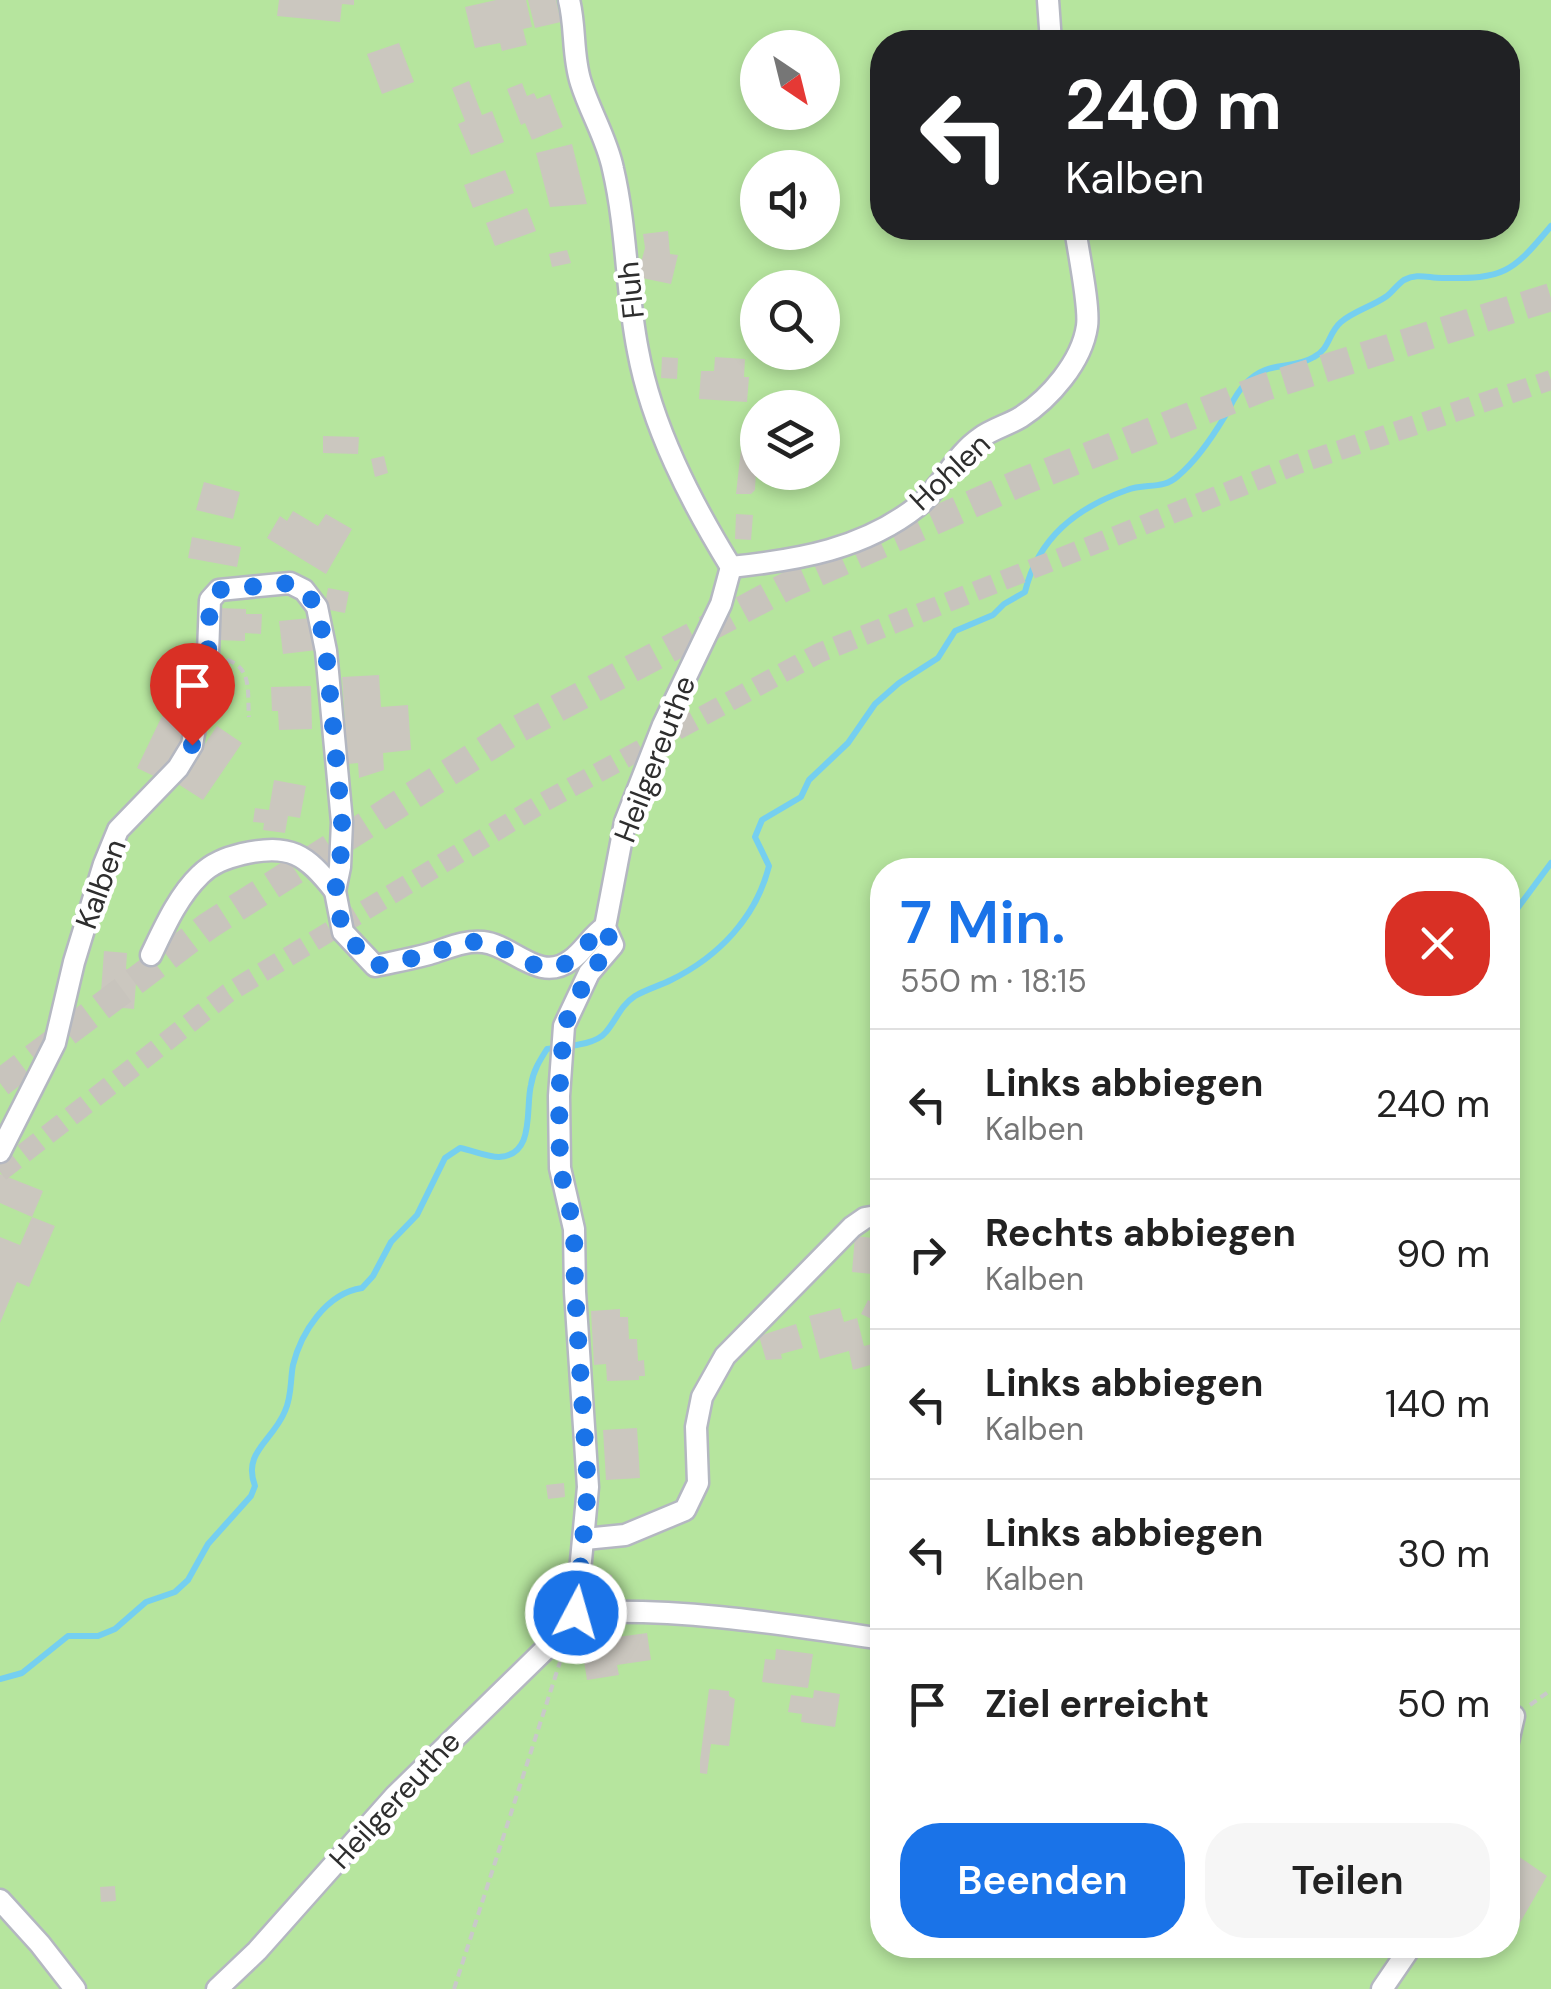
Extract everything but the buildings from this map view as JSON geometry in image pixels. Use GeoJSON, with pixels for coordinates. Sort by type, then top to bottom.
{"type":"FeatureCollection","features":[{"type":"Feature","properties":{"kind":"street","name":"Fluh"},"geometry":{"type":"LineString","coordinates":[[569,0],[580,81],[612,164],[624,226],[638,351],[650,396],[686,487],[732,568]]}},
{"type":"Feature","properties":{"kind":"street"},"geometry":{"type":"LineString","coordinates":[[1048,0],[1050,30]]}},
{"type":"Feature","properties":{"kind":"street","name":"Hohlen"},"geometry":{"type":"LineString","coordinates":[[732,568],[839,549],[891,524],[921,504],[979,438],[1047,399],[1075,357],[1087,326],[1076,240]]}},
{"type":"Feature","properties":{"kind":"street","name":"Heilgereuthe"},"geometry":{"type":"LineString","coordinates":[[217,1989],[257,1951],[395,1796],[566,1628],[576,1613],[588,1488],[574,1228],[560,1168],[564,1026],[589,973],[613,946],[604,927],[626,822],[663,725],[721,604],[732,568]]}},
{"type":"Feature","properties":{"kind":"street","name":"Kalben"},"geometry":{"type":"LineString","coordinates":[[0,1152],[55,1043],[74,962],[118,830],[178,768],[192,745],[208,654],[210,600],[218,590],[290,583],[304,590],[317,607],[326,651],[342,822],[335,891],[343,932],[375,966],[466,942],[486,942],[504,948],[528,964],[555,967],[572,960],[591,936],[604,927]]}},
{"type":"Feature","properties":{"kind":"street"},"geometry":{"type":"LineString","coordinates":[[151,956],[171,914],[197,878],[214,864],[232,857],[269,848],[296,853],[314,864],[335,891]]}},
{"type":"Feature","properties":{"kind":"street"},"geometry":{"type":"LineString","coordinates":[[585,1540],[625,1534],[684,1510],[698,1484],[696,1427],[702,1397],[726,1356],[852,1226],[870,1217]]}},
{"type":"Feature","properties":{"kind":"street"},"geometry":{"type":"LineString","coordinates":[[576,1613],[608,1611],[754,1620],[870,1637]]}},
{"type":"Feature","properties":{"kind":"street"},"geometry":{"type":"LineString","coordinates":[[0,1900],[74,1989]]}},
{"type":"Feature","properties":{"kind":"street"},"geometry":{"type":"LineString","coordinates":[[1382,1989],[1403,1958]]}},
{"type":"Feature","properties":{"kind":"path"},"geometry":{"type":"LineString","coordinates":[[208,654],[237,663],[246,674],[249,717]]}},
{"type":"Feature","properties":{"kind":"path"},"geometry":{"type":"LineString","coordinates":[[454,1989],[560,1663]]}},
{"type":"Feature","properties":{"kind":"path"},"geometry":{"type":"LineString","coordinates":[[1520,1709],[1551,1690]]}},
{"type":"Feature","properties":{"kind":"green space"},"geometry":{"type":"Polygon","coordinates":[[[0,0],[1551,0],[1551,1989],[0,1989],[0,0]]]}},
{"type":"Feature","properties":{"kind":"waterway"},"geometry":{"type":"LineString","coordinates":[[0,1679],[22,1673],[68,1636],[98,1636],[115,1629],[146,1602],[175,1592],[188,1580],[208,1544],[251,1496],[256,1455],[285,1411],[293,1365],[309,1328],[326,1306],[349,1291],[362,1288],[373,1276],[391,1242],[417,1215],[445,1158],[460,1148],[499,1157],[519,1148],[527,1129],[533,1075],[547,1049],[601,1037],[630,1000],[688,971],[733,934],[755,903],[769,866],[755,837],[762,820],[801,797],[809,780],[848,743],[875,704],[938,658],[955,631],[993,615],[1025,592],[1039,556],[1062,527],[1109,497],[1172,480],[1204,448],[1239,391],[1254,376],[1314,357],[1341,322],[1387,296],[1404,280],[1418,276],[1480,277],[1505,270],[1551,226]]}},
{"type":"Feature","properties":{"kind":"waterway"},"geometry":{"type":"LineString","coordinates":[[1520,905],[1551,863]]}},
{"type":"Feature","properties":{"kind":"tunnel"},"geometry":{"type":"LineString","coordinates":[[0,1083],[208,926],[509,734],[787,586],[1024,481],[1265,387],[1551,297]]}},
{"type":"Feature","properties":{"kind":"tunnel"},"geometry":{"type":"LineString","coordinates":[[0,1172],[228,993],[544,802],[819,653],[1298,464],[1551,380]]}},
{"type":"Feature","properties":{"kind":"route"},"geometry":{"type":"LineString","coordinates":[[192,745],[208,654],[210,600],[218,590],[290,583],[304,590],[317,607],[326,651],[342,822],[335,891],[343,932],[375,966],[466,942],[486,942],[504,948],[528,964],[555,967],[572,960],[591,936],[604,927],[613,946],[589,973],[564,1026],[559,1096],[560,1168],[574,1228],[588,1488],[576,1613]]}}]}
